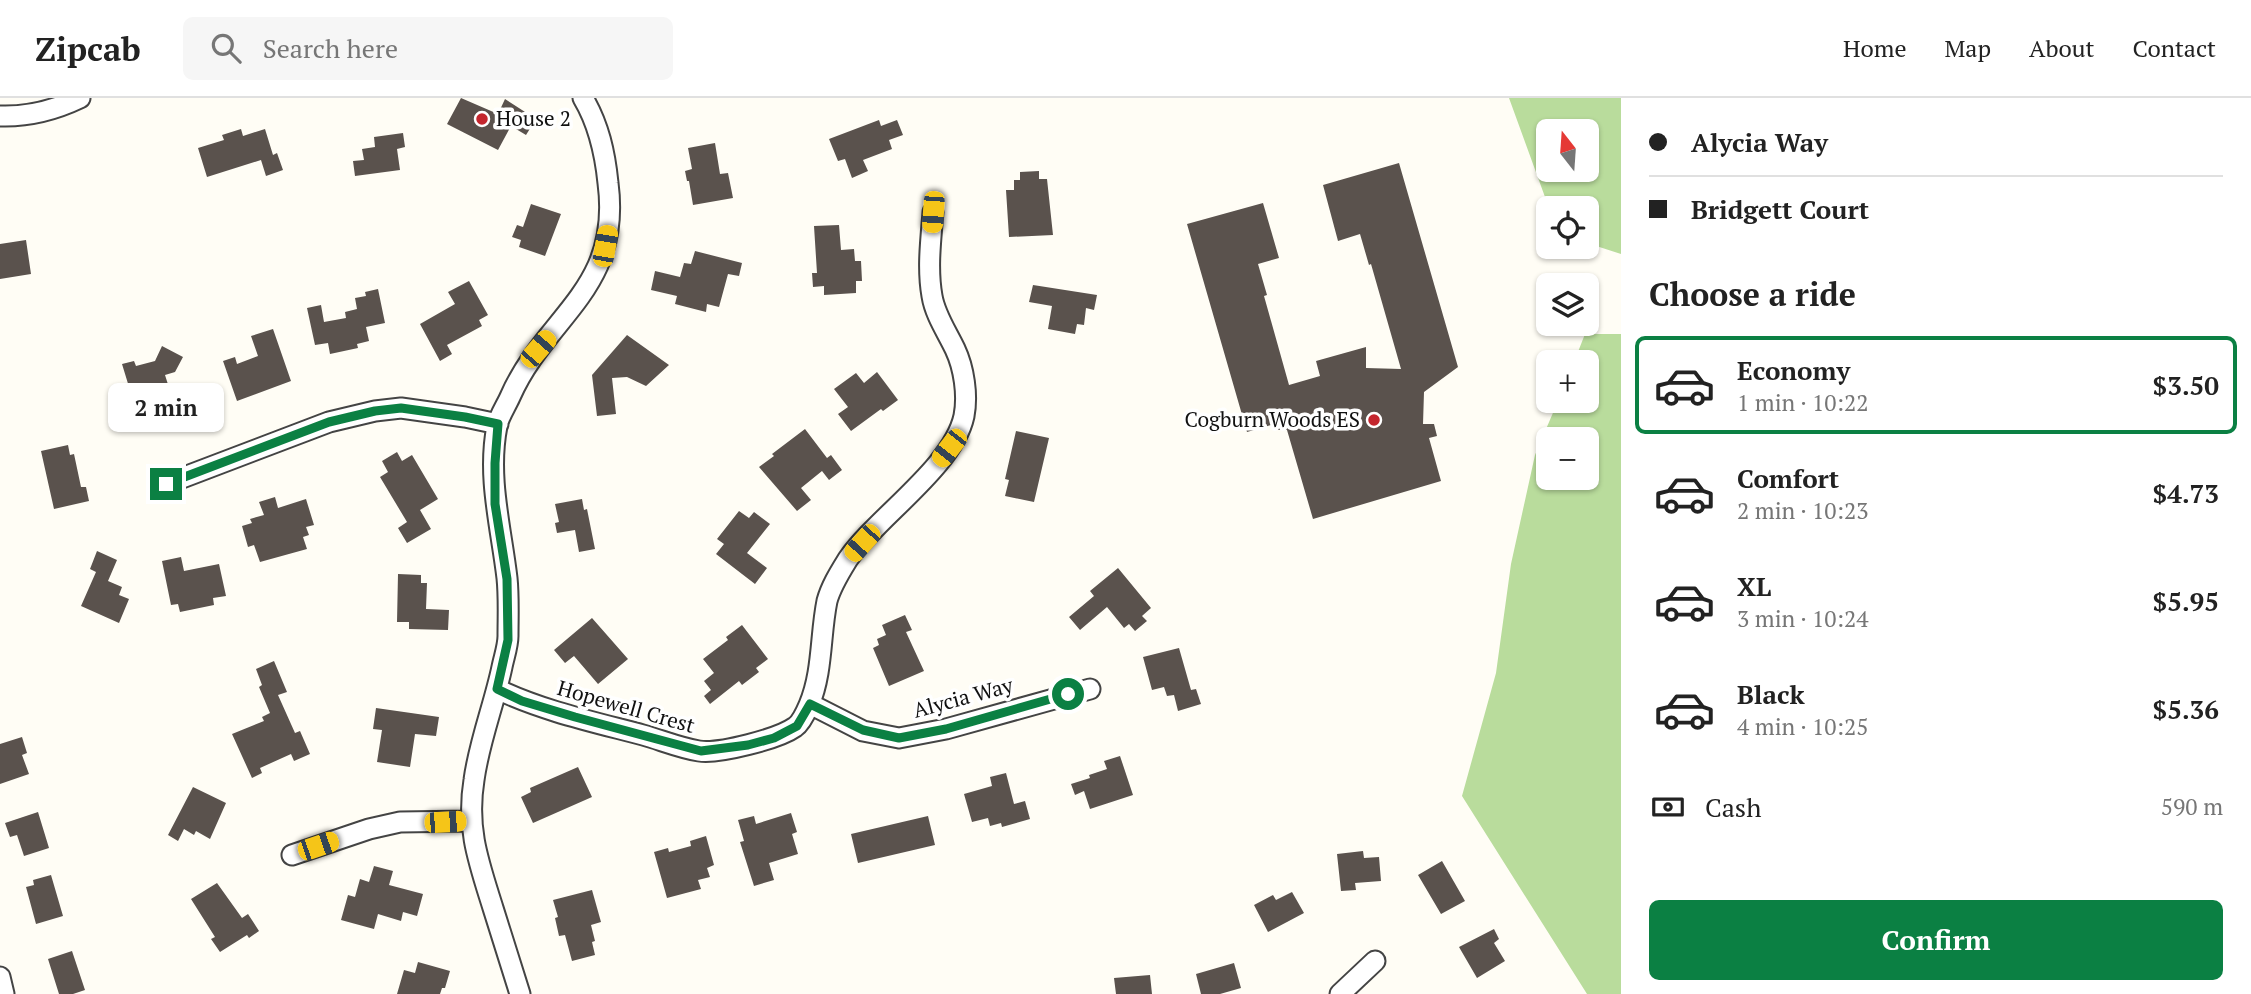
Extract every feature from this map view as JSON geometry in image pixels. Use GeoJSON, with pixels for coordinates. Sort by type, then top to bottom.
{"type":"FeatureCollection","features":[{"type":"Feature","properties":{"kind":"street"},"geometry":{"type":"LineString","coordinates":[[0,116],[39,113],[80,98]]}},
{"type":"Feature","properties":{"kind":"street"},"geometry":{"type":"LineString","coordinates":[[520,994],[478,865],[470,821],[474,777],[508,640],[507,579],[495,504],[495,463],[498,424],[517,380],[587,288],[597,271],[605,246],[610,219],[605,156],[599,132],[583,98]]}},
{"type":"Feature","properties":{"kind":"street","name":"Hopewell Crest"},"geometry":{"type":"LineString","coordinates":[[497,689],[522,701],[701,751],[748,745],[774,738],[797,726],[810,704],[821,660],[828,600],[836,578],[850,556],[934,468],[949,448],[964,417],[962,370],[956,349],[944,330],[932,298],[930,268],[933,212]]}},
{"type":"Feature","properties":{"kind":"street"},"geometry":{"type":"LineString","coordinates":[[166,484],[329,422],[375,411],[401,408],[498,424]]}},
{"type":"Feature","properties":{"kind":"street","name":"Alycia Way"},"geometry":{"type":"LineString","coordinates":[[810,704],[863,730],[899,738],[946,729],[1090,689]]}},
{"type":"Feature","properties":{"kind":"street"},"geometry":{"type":"LineString","coordinates":[[292,855],[369,829],[400,822],[470,821]]}},
{"type":"Feature","properties":{"kind":"street"},"geometry":{"type":"LineString","coordinates":[[1340,994],[1375,961]]}},
{"type":"Feature","properties":{"kind":"street"},"geometry":{"type":"LineString","coordinates":[[0,977],[4,994]]}},
{"type":"Feature","properties":{"kind":"green space"},"geometry":{"type":"Polygon","coordinates":[[[1509,98],[1621,98],[1621,254],[1599,247],[1599,196],[1545,196],[1540,182],[1600,182],[1600,119],[1536,119],[1536,172],[1509,98]]]}},
{"type":"Feature","properties":{"kind":"green space"},"geometry":{"type":"Polygon","coordinates":[[[1621,334],[1621,994],[1587,994],[1462,796],[1496,673],[1511,564],[1536,453],[1536,490],[1599,490],[1599,427],[1547,427],[1553,413],[1599,413],[1599,350],[1579,350],[1584,336],[1621,334]]]}},
{"type":"Feature","properties":{"kind":"building","name":"House 2"},"geometry":{"type":"Polygon","coordinates":[[[461,98],[498,114],[505,99],[536,119],[526,135],[511,126],[498,150],[447,124],[461,98]]]}},
{"type":"Feature","properties":{"kind":"building"},"geometry":{"type":"Polygon","coordinates":[[[879,120],[881,126],[897,120],[903,135],[889,140],[892,149],[863,160],[868,171],[852,178],[845,159],[838,161],[829,139],[879,120]]]}},
{"type":"Feature","properties":{"kind":"building"},"geometry":{"type":"Polygon","coordinates":[[[241,129],[243,136],[265,129],[273,155],[277,153],[283,170],[266,176],[261,160],[207,177],[198,148],[224,140],[222,135],[241,129]]]}},
{"type":"Feature","properties":{"kind":"building"},"geometry":{"type":"Polygon","coordinates":[[[403,133],[405,147],[397,149],[400,170],[355,176],[353,161],[364,160],[362,149],[375,147],[374,137],[403,133]]]}},
{"type":"Feature","properties":{"kind":"building"},"geometry":{"type":"Polygon","coordinates":[[[715,143],[720,174],[728,173],[733,198],[693,205],[685,171],[692,169],[688,148],[715,143]]]}},
{"type":"Feature","properties":{"kind":"building"},"geometry":{"type":"Polygon","coordinates":[[[1399,163],[1458,367],[1424,392],[1423,424],[1434,424],[1437,436],[1429,438],[1441,481],[1313,519],[1287,430],[1274,430],[1271,425],[1247,432],[1187,224],[1263,203],[1279,258],[1258,264],[1267,295],[1264,296],[1289,385],[1320,376],[1316,361],[1366,347],[1366,368],[1401,369],[1360,234],[1338,241],[1323,185],[1399,163]]]}},
{"type":"Feature","properties":{"kind":"building"},"geometry":{"type":"Polygon","coordinates":[[[1039,171],[1039,179],[1047,179],[1053,235],[1009,237],[1006,190],[1014,190],[1014,180],[1020,180],[1020,172],[1039,171]]]}},
{"type":"Feature","properties":{"kind":"building"},"geometry":{"type":"Polygon","coordinates":[[[531,204],[561,214],[545,256],[519,247],[521,240],[512,237],[517,225],[523,227],[531,204]]]}},
{"type":"Feature","properties":{"kind":"building"},"geometry":{"type":"Polygon","coordinates":[[[839,225],[841,250],[854,249],[855,261],[861,261],[862,281],[856,281],[856,293],[824,295],[824,286],[813,287],[812,273],[817,273],[814,226],[839,225]]]}},
{"type":"Feature","properties":{"kind":"building"},"geometry":{"type":"Polygon","coordinates":[[[26,240],[31,274],[0,279],[0,244],[26,240]]]}},
{"type":"Feature","properties":{"kind":"building"},"geometry":{"type":"Polygon","coordinates":[[[695,251],[742,263],[739,276],[728,274],[719,307],[707,304],[706,312],[675,304],[677,296],[651,290],[655,271],[680,277],[684,263],[691,264],[695,251]]]}},
{"type":"Feature","properties":{"kind":"building"},"geometry":{"type":"Polygon","coordinates":[[[469,281],[488,315],[479,320],[482,326],[447,345],[452,354],[440,361],[420,324],[455,304],[448,292],[469,281]]]}},
{"type":"Feature","properties":{"kind":"building"},"geometry":{"type":"Polygon","coordinates":[[[1033,285],[1097,295],[1094,310],[1086,308],[1084,325],[1077,324],[1075,334],[1048,329],[1052,306],[1029,302],[1033,285]]]}},
{"type":"Feature","properties":{"kind":"building"},"geometry":{"type":"Polygon","coordinates":[[[378,289],[385,323],[366,327],[369,341],[357,344],[358,348],[330,354],[328,343],[315,345],[307,308],[321,305],[324,322],[346,318],[345,312],[357,309],[355,298],[366,296],[365,292],[378,289]]]}},
{"type":"Feature","properties":{"kind":"building"},"geometry":{"type":"Polygon","coordinates":[[[273,329],[291,381],[237,401],[223,361],[235,357],[237,364],[258,356],[251,336],[273,329]]]}},
{"type":"Feature","properties":{"kind":"building"},"geometry":{"type":"Polygon","coordinates":[[[627,335],[669,365],[646,386],[627,377],[612,378],[616,414],[597,416],[592,375],[627,335]]]}},
{"type":"Feature","properties":{"kind":"building"},"geometry":{"type":"Polygon","coordinates":[[[162,346],[183,357],[175,372],[165,375],[172,397],[158,402],[156,393],[133,400],[122,364],[134,361],[136,366],[155,361],[162,346]]]}},
{"type":"Feature","properties":{"kind":"building"},"geometry":{"type":"Polygon","coordinates":[[[877,372],[898,400],[851,431],[838,414],[848,407],[834,389],[856,373],[864,383],[877,372]]]}},
{"type":"Feature","properties":{"kind":"building"},"geometry":{"type":"Polygon","coordinates":[[[805,429],[827,458],[831,455],[842,470],[829,480],[822,471],[801,488],[811,500],[797,511],[759,467],[805,429]]]}},
{"type":"Feature","properties":{"kind":"building"},"geometry":{"type":"Polygon","coordinates":[[[1016,431],[1049,438],[1034,502],[1005,496],[1009,480],[1005,479],[1016,431]]]}},
{"type":"Feature","properties":{"kind":"building"},"geometry":{"type":"Polygon","coordinates":[[[68,445],[70,455],[74,454],[81,487],[86,487],[89,501],[54,509],[41,451],[68,445]]]}},
{"type":"Feature","properties":{"kind":"building"},"geometry":{"type":"Polygon","coordinates":[[[397,452],[402,461],[412,455],[438,499],[420,510],[431,529],[407,543],[398,528],[407,522],[380,477],[388,472],[382,461],[397,452]]]}},
{"type":"Feature","properties":{"kind":"building"},"geometry":{"type":"Polygon","coordinates":[[[275,497],[278,508],[306,499],[314,525],[306,527],[309,535],[303,537],[307,549],[260,562],[254,545],[248,547],[242,526],[252,523],[250,519],[264,515],[259,502],[275,497]]]}},
{"type":"Feature","properties":{"kind":"building"},"geometry":{"type":"Polygon","coordinates":[[[582,499],[584,510],[587,509],[595,549],[579,552],[575,530],[557,533],[555,523],[559,522],[555,504],[582,499]]]}},
{"type":"Feature","properties":{"kind":"building"},"geometry":{"type":"Polygon","coordinates":[[[739,511],[749,518],[754,512],[770,524],[747,553],[767,568],[755,584],[716,554],[724,544],[717,539],[739,511]]]}},
{"type":"Feature","properties":{"kind":"building"},"geometry":{"type":"Polygon","coordinates":[[[97,551],[117,560],[108,581],[122,587],[119,595],[129,599],[119,623],[81,606],[96,572],[90,569],[97,551]]]}},
{"type":"Feature","properties":{"kind":"building"},"geometry":{"type":"Polygon","coordinates":[[[181,557],[184,571],[219,564],[226,596],[213,598],[214,605],[180,612],[178,604],[171,605],[162,561],[181,557]]]}},
{"type":"Feature","properties":{"kind":"building"},"geometry":{"type":"Polygon","coordinates":[[[1118,568],[1151,608],[1142,616],[1147,621],[1135,631],[1129,624],[1124,628],[1107,607],[1080,630],[1069,617],[1094,596],[1090,591],[1118,568]]]}},
{"type":"Feature","properties":{"kind":"building"},"geometry":{"type":"Polygon","coordinates":[[[398,574],[421,575],[421,583],[427,583],[426,609],[449,610],[448,630],[409,629],[409,622],[397,622],[398,574]]]}},
{"type":"Feature","properties":{"kind":"building"},"geometry":{"type":"Polygon","coordinates":[[[905,615],[912,630],[906,632],[924,671],[889,686],[873,648],[879,645],[877,639],[886,635],[882,625],[905,615]]]}},
{"type":"Feature","properties":{"kind":"building"},"geometry":{"type":"Polygon","coordinates":[[[592,618],[628,659],[598,684],[574,656],[565,663],[554,650],[592,618]]]}},
{"type":"Feature","properties":{"kind":"building"},"geometry":{"type":"Polygon","coordinates":[[[742,625],[768,659],[756,668],[759,672],[742,685],[739,681],[710,704],[704,696],[711,690],[704,681],[714,673],[703,659],[728,640],[726,637],[742,625]]]}},
{"type":"Feature","properties":{"kind":"building"},"geometry":{"type":"Polygon","coordinates":[[[1179,648],[1191,690],[1196,689],[1201,704],[1178,711],[1174,695],[1167,696],[1164,687],[1152,690],[1143,657],[1179,648]]]}},
{"type":"Feature","properties":{"kind":"building"},"geometry":{"type":"Polygon","coordinates":[[[274,661],[287,692],[278,695],[295,733],[300,731],[310,754],[294,761],[291,754],[260,768],[262,773],[252,778],[232,734],[264,721],[262,717],[270,713],[259,687],[262,685],[256,669],[274,661]]]}},
{"type":"Feature","properties":{"kind":"building"},"geometry":{"type":"Polygon","coordinates":[[[376,708],[439,717],[436,736],[415,734],[410,767],[377,762],[382,730],[373,729],[376,708]]]}},
{"type":"Feature","properties":{"kind":"building"},"geometry":{"type":"Polygon","coordinates":[[[22,737],[27,753],[22,755],[29,774],[0,784],[0,744],[22,737]]]}},
{"type":"Feature","properties":{"kind":"building"},"geometry":{"type":"Polygon","coordinates":[[[1120,756],[1133,795],[1090,809],[1084,791],[1075,795],[1071,784],[1107,769],[1104,761],[1120,756]]]}},
{"type":"Feature","properties":{"kind":"building"},"geometry":{"type":"Polygon","coordinates":[[[578,767],[592,797],[533,823],[521,797],[531,792],[530,788],[578,767]]]}},
{"type":"Feature","properties":{"kind":"building"},"geometry":{"type":"Polygon","coordinates":[[[1006,773],[1014,804],[1025,801],[1030,819],[1002,827],[1001,823],[990,826],[988,818],[972,822],[964,794],[992,786],[990,777],[1006,773]]]}},
{"type":"Feature","properties":{"kind":"building"},"geometry":{"type":"Polygon","coordinates":[[[193,787],[226,803],[210,839],[196,831],[194,835],[184,829],[178,841],[168,835],[193,787]]]}},
{"type":"Feature","properties":{"kind":"building"},"geometry":{"type":"Polygon","coordinates":[[[38,812],[49,848],[24,856],[17,835],[10,837],[5,823],[38,812]]]}},
{"type":"Feature","properties":{"kind":"building"},"geometry":{"type":"Polygon","coordinates":[[[791,813],[797,832],[792,834],[798,854],[769,863],[774,880],[754,886],[740,842],[744,841],[738,820],[754,816],[756,824],[791,813]]]}},
{"type":"Feature","properties":{"kind":"building"},"geometry":{"type":"Polygon","coordinates":[[[928,816],[935,845],[858,863],[851,834],[928,816]]]}},
{"type":"Feature","properties":{"kind":"building"},"geometry":{"type":"Polygon","coordinates":[[[706,836],[714,865],[707,868],[710,877],[698,880],[701,889],[667,898],[654,852],[668,848],[669,852],[691,846],[690,841],[706,836]]]}},
{"type":"Feature","properties":{"kind":"building"},"geometry":{"type":"Polygon","coordinates":[[[1363,851],[1364,858],[1379,857],[1381,881],[1355,883],[1356,890],[1341,891],[1337,854],[1363,851]]]}},
{"type":"Feature","properties":{"kind":"building"},"geometry":{"type":"Polygon","coordinates":[[[1442,861],[1465,901],[1441,914],[1418,875],[1442,861]]]}},
{"type":"Feature","properties":{"kind":"building"},"geometry":{"type":"Polygon","coordinates":[[[374,866],[393,871],[389,885],[423,894],[417,916],[403,912],[401,921],[378,914],[374,929],[341,920],[348,895],[355,897],[360,879],[369,882],[374,866]]]}},
{"type":"Feature","properties":{"kind":"building"},"geometry":{"type":"Polygon","coordinates":[[[51,875],[63,916],[36,924],[26,887],[34,885],[33,880],[51,875]]]}},
{"type":"Feature","properties":{"kind":"building"},"geometry":{"type":"Polygon","coordinates":[[[217,883],[242,918],[248,914],[259,931],[249,938],[247,935],[220,952],[211,939],[215,937],[191,899],[217,883]]]}},
{"type":"Feature","properties":{"kind":"building"},"geometry":{"type":"Polygon","coordinates":[[[592,890],[601,922],[591,925],[595,955],[572,961],[565,935],[559,936],[555,918],[558,917],[553,900],[592,890]]]}},
{"type":"Feature","properties":{"kind":"building"},"geometry":{"type":"Polygon","coordinates":[[[1292,892],[1304,913],[1268,932],[1254,905],[1273,895],[1276,900],[1292,892]]]}},
{"type":"Feature","properties":{"kind":"building"},"geometry":{"type":"Polygon","coordinates":[[[1494,929],[1499,939],[1494,943],[1505,961],[1477,978],[1459,947],[1494,929]]]}},
{"type":"Feature","properties":{"kind":"building"},"geometry":{"type":"Polygon","coordinates":[[[72,951],[85,990],[73,994],[59,994],[48,959],[72,951]]]}},
{"type":"Feature","properties":{"kind":"building"},"geometry":{"type":"Polygon","coordinates":[[[418,962],[450,971],[445,988],[442,988],[440,994],[397,994],[404,970],[415,973],[418,962]]]}},
{"type":"Feature","properties":{"kind":"building"},"geometry":{"type":"Polygon","coordinates":[[[1234,963],[1241,988],[1220,994],[1201,994],[1196,974],[1234,963]]]}},
{"type":"Feature","properties":{"kind":"building"},"geometry":{"type":"Polygon","coordinates":[[[1150,975],[1152,994],[1116,994],[1114,978],[1150,975]]]}},
{"type":"Feature","properties":{"kind":"place","name":"House 2"},"geometry":{"type":"Point","coordinates":[482,119]}},
{"type":"Feature","properties":{"kind":"place","name":"Cogburn Woods ES"},"geometry":{"type":"Point","coordinates":[1374,420]}},
{"type":"Feature","properties":{"kind":"route"},"geometry":{"type":"LineString","coordinates":[[166,484],[329,422],[375,411],[401,408],[498,424],[495,504],[507,579],[508,640],[497,689],[522,701],[701,751],[748,745],[774,738],[797,726],[810,704],[863,730],[899,738],[946,729],[1068,694]]}}]}
